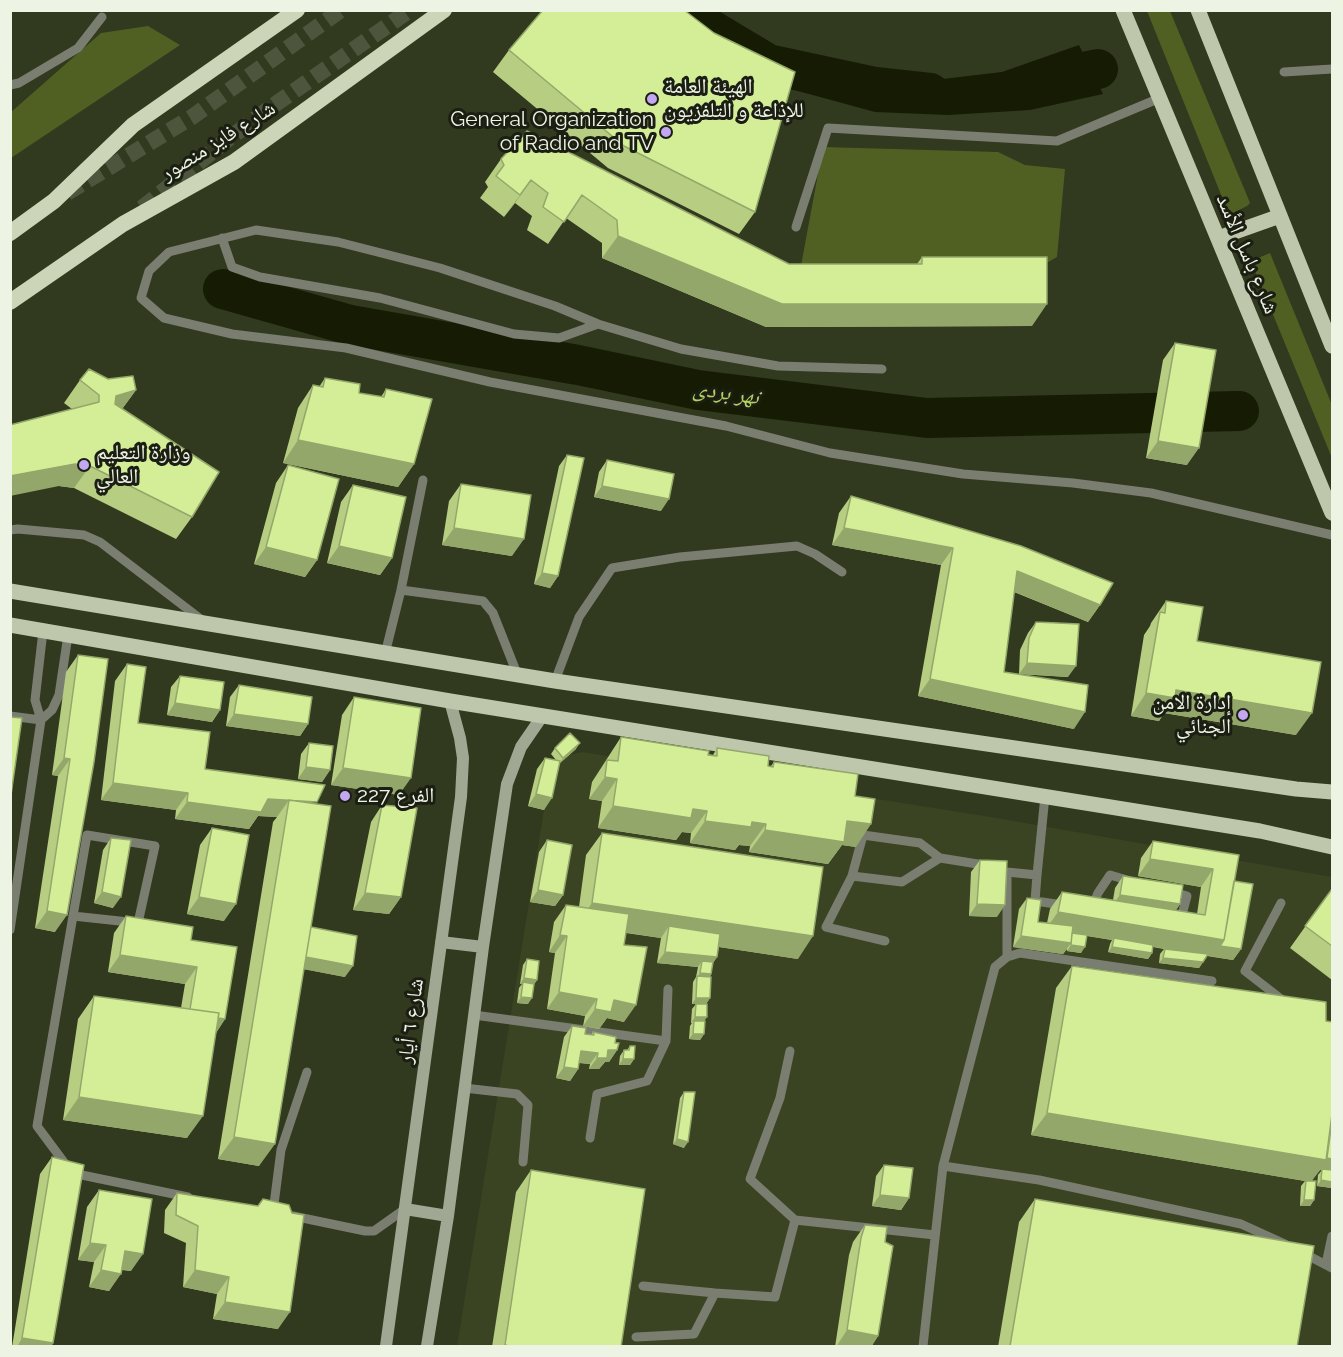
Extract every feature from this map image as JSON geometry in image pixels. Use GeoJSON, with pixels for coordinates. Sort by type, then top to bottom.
{"type":"FeatureCollection","features":[{"type":"Feature","properties":{"kind":"highway"},"geometry":{"type":"LineString","coordinates":[[10,233],[54,201],[133,124],[297,10]]}},
{"type":"Feature","properties":{"kind":"highway","name":"شارع فايز منصور"},"geometry":{"type":"LineString","coordinates":[[10,302],[123,224],[234,162],[444,10]]}},
{"type":"Feature","properties":{"kind":"main road","name":"شارع باسل الأسد"},"geometry":{"type":"LineString","coordinates":[[1123,10],[1332,513]]}},
{"type":"Feature","properties":{"kind":"main road","name":"شارع باسل الأسد"},"geometry":{"type":"LineString","coordinates":[[1198,10],[1332,346]]}},
{"type":"Feature","properties":{"kind":"main road"},"geometry":{"type":"LineString","coordinates":[[1218,238],[1280,216]]}},
{"type":"Feature","properties":{"kind":"main road"},"geometry":{"type":"LineString","coordinates":[[10,591],[518,676],[1296,789],[1332,792]]}},
{"type":"Feature","properties":{"kind":"main road"},"geometry":{"type":"LineString","coordinates":[[10,625],[450,701],[1260,831],[1332,847]]}},
{"type":"Feature","properties":{"kind":"main road","name":"شارع ٦ أيار"},"geometry":{"type":"LineString","coordinates":[[386,1347],[462,777],[460,738],[450,701]]}},
{"type":"Feature","properties":{"kind":"main road"},"geometry":{"type":"LineString","coordinates":[[426,1347],[448,1216],[483,946],[507,784],[521,747],[543,715]]}},
{"type":"Feature","properties":{"kind":"main road"},"geometry":{"type":"LineString","coordinates":[[441,942],[483,946]]}},
{"type":"Feature","properties":{"kind":"main road"},"geometry":{"type":"LineString","coordinates":[[405,1209],[448,1216]]}},
{"type":"Feature","properties":{"kind":"lane"},"geometry":{"type":"LineString","coordinates":[[10,85],[19,83],[78,48],[102,17]]}},
{"type":"Feature","properties":{"kind":"lane"},"geometry":{"type":"LineString","coordinates":[[1284,72],[1332,69]]}},
{"type":"Feature","properties":{"kind":"lane"},"geometry":{"type":"LineString","coordinates":[[796,227],[828,128],[1057,141],[1160,98]]}},
{"type":"Feature","properties":{"kind":"lane"},"geometry":{"type":"LineString","coordinates":[[882,369],[778,366],[681,349],[597,324],[555,306],[440,268],[338,242],[256,230],[169,252],[148,272],[141,298],[164,318],[232,334],[346,348],[490,382],[726,426],[830,453],[963,474],[1073,483],[1151,493],[1332,534]]}},
{"type":"Feature","properties":{"kind":"lane"},"geometry":{"type":"LineString","coordinates":[[222,238],[232,267],[260,277],[380,298],[514,334],[559,338],[597,324]]}},
{"type":"Feature","properties":{"kind":"lane"},"geometry":{"type":"LineString","coordinates":[[385,654],[401,590],[423,480]]}},
{"type":"Feature","properties":{"kind":"lane"},"geometry":{"type":"LineString","coordinates":[[10,530],[84,535],[100,542],[208,624]]}},
{"type":"Feature","properties":{"kind":"lane"},"geometry":{"type":"LineString","coordinates":[[555,681],[579,617],[612,568],[680,557],[797,546],[815,554],[842,572]]}},
{"type":"Feature","properties":{"kind":"lane"},"geometry":{"type":"LineString","coordinates":[[401,590],[483,601],[493,613],[518,676]]}},
{"type":"Feature","properties":{"kind":"lane"},"geometry":{"type":"LineString","coordinates":[[10,930],[40,720],[34,700],[43,631]]}},
{"type":"Feature","properties":{"kind":"lane"},"geometry":{"type":"LineString","coordinates":[[10,716],[40,720],[52,710],[57,703],[68,635]]}},
{"type":"Feature","properties":{"kind":"lane"},"geometry":{"type":"LineString","coordinates":[[1045,796],[1035,901],[1069,906]]}},
{"type":"Feature","properties":{"kind":"lane"},"geometry":{"type":"LineString","coordinates":[[73,916],[138,922],[155,846],[87,835],[73,916],[37,1126],[72,1173],[196,1198]]}},
{"type":"Feature","properties":{"kind":"lane"},"geometry":{"type":"LineString","coordinates":[[885,941],[826,927],[852,876],[863,835],[920,843],[940,858],[984,865],[1007,872],[1037,874]]}},
{"type":"Feature","properties":{"kind":"lane"},"geometry":{"type":"LineString","coordinates":[[852,876],[902,882],[940,858]]}},
{"type":"Feature","properties":{"kind":"lane"},"geometry":{"type":"LineString","coordinates":[[1007,872],[1007,957]]}},
{"type":"Feature","properties":{"kind":"lane"},"geometry":{"type":"LineString","coordinates":[[1091,909],[1098,892],[1110,875],[1143,884]]}},
{"type":"Feature","properties":{"kind":"lane"},"geometry":{"type":"LineString","coordinates":[[1165,890],[1187,896],[1182,922],[1170,921]]}},
{"type":"Feature","properties":{"kind":"lane"},"geometry":{"type":"LineString","coordinates":[[1281,903],[1245,971],[1289,1005]]}},
{"type":"Feature","properties":{"kind":"lane"},"geometry":{"type":"LineString","coordinates":[[1080,908],[1102,911]]}},
{"type":"Feature","properties":{"kind":"lane"},"geometry":{"type":"LineString","coordinates":[[923,1347],[943,1166],[995,967],[1007,957],[1020,952],[1212,981]]}},
{"type":"Feature","properties":{"kind":"lane"},"geometry":{"type":"LineString","coordinates":[[590,1138],[597,1094],[646,1081],[666,1041],[669,988]]}},
{"type":"Feature","properties":{"kind":"lane"},"geometry":{"type":"LineString","coordinates":[[474,1016],[666,1041]]}},
{"type":"Feature","properties":{"kind":"lane"},"geometry":{"type":"LineString","coordinates":[[790,1052],[780,1098],[750,1179],[795,1220],[935,1235]]}},
{"type":"Feature","properties":{"kind":"lane"},"geometry":{"type":"LineString","coordinates":[[273,1212],[281,1150],[307,1072]]}},
{"type":"Feature","properties":{"kind":"lane"},"geometry":{"type":"LineString","coordinates":[[464,1088],[517,1094],[528,1106],[523,1162]]}},
{"type":"Feature","properties":{"kind":"lane"},"geometry":{"type":"LineString","coordinates":[[943,1166],[1039,1180],[1242,1224],[1329,1266],[1332,1236]]}},
{"type":"Feature","properties":{"kind":"lane"},"geometry":{"type":"LineString","coordinates":[[262,1210],[364,1231],[374,1231],[405,1209]]}},
{"type":"Feature","properties":{"kind":"lane"},"geometry":{"type":"LineString","coordinates":[[643,1286],[775,1297],[795,1220]]}},
{"type":"Feature","properties":{"kind":"lane"},"geometry":{"type":"LineString","coordinates":[[636,1337],[694,1334],[715,1293]]}},
{"type":"Feature","properties":{"kind":"shaded area"},"geometry":{"type":"Polygon","coordinates":[[[1147,11],[1170,11],[1250,203],[1233,213],[1226,207],[1147,11]]]}},
{"type":"Feature","properties":{"kind":"shaded area"},"geometry":{"type":"Polygon","coordinates":[[[682,13],[768,64],[875,87],[1002,72],[1079,45],[1103,94],[1030,110],[948,115],[875,112],[776,85],[682,13]]]}},
{"type":"Feature","properties":{"kind":"shaded area"},"geometry":{"type":"Polygon","coordinates":[[[148,26],[180,45],[11,158],[10,113],[101,33],[148,26]]]}},
{"type":"Feature","properties":{"kind":"shaded area"},"geometry":{"type":"Polygon","coordinates":[[[823,147],[998,152],[1025,165],[1065,169],[1057,257],[1036,269],[800,271],[823,147]]]}},
{"type":"Feature","properties":{"kind":"shaded area"},"geometry":{"type":"Polygon","coordinates":[[[1270,253],[1332,405],[1332,458],[1251,261],[1270,253]]]}},
{"type":"Feature","properties":{"kind":"shaded area"},"geometry":{"type":"Polygon","coordinates":[[[582,752],[997,818],[1332,877],[1332,1346],[457,1346],[544,810],[559,764],[568,755],[582,752]]]}},
{"type":"Feature","properties":{"kind":"building","name":"General Organization of Radio and TV"},"geometry":{"type":"Polygon","coordinates":[[[543,10],[684,10],[714,33],[795,72],[755,212],[624,146],[509,50],[543,10]]]}},
{"type":"Feature","properties":{"kind":"building"},"geometry":{"type":"Polygon","coordinates":[[[527,131],[789,264],[922,264],[922,257],[1047,257],[1047,304],[782,304],[618,236],[617,220],[582,195],[564,222],[543,207],[548,193],[531,180],[520,195],[496,176],[504,165],[501,159],[527,131]]]}},
{"type":"Feature","properties":{"kind":"building"},"geometry":{"type":"Polygon","coordinates":[[[1175,343],[1216,350],[1199,448],[1158,441],[1175,343]]]}},
{"type":"Feature","properties":{"kind":"building"},"geometry":{"type":"Polygon","coordinates":[[[89,369],[108,379],[133,376],[136,390],[116,396],[115,404],[219,472],[192,517],[90,466],[75,464],[10,476],[10,425],[99,402],[99,395],[80,380],[89,369]]]}},
{"type":"Feature","properties":{"kind":"building"},"geometry":{"type":"Polygon","coordinates":[[[325,378],[360,384],[359,393],[384,397],[386,389],[432,399],[414,464],[298,440],[313,385],[323,387],[325,378]]]}},
{"type":"Feature","properties":{"kind":"building"},"geometry":{"type":"Polygon","coordinates":[[[567,455],[584,458],[558,576],[542,573],[567,455]]]}},
{"type":"Feature","properties":{"kind":"building"},"geometry":{"type":"Polygon","coordinates":[[[607,460],[674,474],[669,499],[602,486],[607,460]]]}},
{"type":"Feature","properties":{"kind":"building"},"geometry":{"type":"Polygon","coordinates":[[[288,465],[339,479],[317,560],[266,547],[288,465]]]}},
{"type":"Feature","properties":{"kind":"building"},"geometry":{"type":"Polygon","coordinates":[[[461,484],[531,495],[524,539],[454,528],[461,484]]]}},
{"type":"Feature","properties":{"kind":"building"},"geometry":{"type":"Polygon","coordinates":[[[353,485],[406,497],[392,558],[339,546],[353,485]]]}},
{"type":"Feature","properties":{"kind":"building"},"geometry":{"type":"Polygon","coordinates":[[[851,496],[1021,546],[1113,583],[1100,605],[1017,571],[1004,672],[1088,685],[1085,712],[930,679],[953,548],[844,528],[851,496]]]}},
{"type":"Feature","properties":{"kind":"building"},"geometry":{"type":"Polygon","coordinates":[[[1166,601],[1203,607],[1197,641],[1321,662],[1312,713],[1176,690],[1175,698],[1146,693],[1160,612],[1165,613],[1166,601]]]}},
{"type":"Feature","properties":{"kind":"building"},"geometry":{"type":"Polygon","coordinates":[[[1036,622],[1079,624],[1076,666],[1027,663],[1029,638],[1036,622]]]}},
{"type":"Feature","properties":{"kind":"building"},"geometry":{"type":"Polygon","coordinates":[[[78,655],[108,659],[94,762],[67,915],[47,911],[70,759],[64,758],[78,655]]]}},
{"type":"Feature","properties":{"kind":"building"},"geometry":{"type":"Polygon","coordinates":[[[127,664],[146,667],[138,723],[210,732],[205,769],[325,785],[317,802],[268,799],[261,812],[187,802],[188,793],[113,783],[127,664]]]}},
{"type":"Feature","properties":{"kind":"building"},"geometry":{"type":"Polygon","coordinates":[[[180,676],[224,682],[220,710],[175,703],[180,676]]]}},
{"type":"Feature","properties":{"kind":"building"},"geometry":{"type":"Polygon","coordinates":[[[239,685],[312,697],[308,724],[234,714],[239,685]]]}},
{"type":"Feature","properties":{"kind":"building"},"geometry":{"type":"Polygon","coordinates":[[[354,697],[421,708],[411,778],[343,768],[354,697]]]}},
{"type":"Feature","properties":{"kind":"building"},"geometry":{"type":"Polygon","coordinates":[[[10,717],[22,718],[10,802],[10,717]]]}},
{"type":"Feature","properties":{"kind":"building"},"geometry":{"type":"Polygon","coordinates":[[[570,733],[580,743],[563,758],[555,748],[570,733]]]}},
{"type":"Feature","properties":{"kind":"building"},"geometry":{"type":"Polygon","coordinates":[[[621,737],[709,751],[708,755],[717,756],[717,748],[769,756],[768,766],[773,767],[774,762],[858,774],[855,796],[875,799],[871,824],[847,821],[844,842],[765,830],[766,824],[752,822],[751,827],[705,821],[707,811],[693,809],[691,818],[613,806],[617,779],[605,777],[607,760],[618,761],[621,737]]]}},
{"type":"Feature","properties":{"kind":"building"},"geometry":{"type":"Polygon","coordinates":[[[309,743],[333,746],[330,770],[306,767],[309,743]]]}},
{"type":"Feature","properties":{"kind":"building"},"geometry":{"type":"Polygon","coordinates":[[[545,758],[560,761],[552,798],[536,794],[545,758]]]}},
{"type":"Feature","properties":{"kind":"building"},"geometry":{"type":"Polygon","coordinates":[[[289,800],[331,806],[275,1144],[234,1137],[289,800]]]}},
{"type":"Feature","properties":{"kind":"building"},"geometry":{"type":"Polygon","coordinates":[[[382,805],[417,808],[401,897],[365,893],[382,805]]]}},
{"type":"Feature","properties":{"kind":"building"},"geometry":{"type":"Polygon","coordinates":[[[212,828],[249,835],[236,904],[199,897],[212,828]]]}},
{"type":"Feature","properties":{"kind":"building"},"geometry":{"type":"Polygon","coordinates":[[[602,833],[823,867],[813,936],[592,903],[602,833]]]}},
{"type":"Feature","properties":{"kind":"building"},"geometry":{"type":"Polygon","coordinates":[[[111,838],[131,840],[121,897],[102,892],[111,838]]]}},
{"type":"Feature","properties":{"kind":"building"},"geometry":{"type":"Polygon","coordinates":[[[547,840],[572,845],[563,895],[538,890],[547,840]]]}},
{"type":"Feature","properties":{"kind":"building"},"geometry":{"type":"Polygon","coordinates":[[[1153,841],[1239,855],[1224,940],[1058,912],[1062,892],[1205,915],[1213,869],[1150,859],[1153,841]]]}},
{"type":"Feature","properties":{"kind":"building"},"geometry":{"type":"Polygon","coordinates":[[[980,860],[1007,861],[1005,905],[977,904],[980,860]]]}},
{"type":"Feature","properties":{"kind":"building"},"geometry":{"type":"Polygon","coordinates":[[[1123,876],[1183,885],[1180,904],[1120,895],[1123,876]]]}},
{"type":"Feature","properties":{"kind":"building"},"geometry":{"type":"Polygon","coordinates":[[[1234,881],[1253,884],[1241,949],[1220,946],[1224,940],[1234,881]]]}},
{"type":"Feature","properties":{"kind":"building"},"geometry":{"type":"Polygon","coordinates":[[[1332,889],[1332,946],[1305,926],[1332,889]]]}},
{"type":"Feature","properties":{"kind":"building"},"geometry":{"type":"Polygon","coordinates":[[[1027,898],[1041,900],[1038,922],[1073,926],[1071,943],[1021,936],[1027,898]]]}},
{"type":"Feature","properties":{"kind":"building"},"geometry":{"type":"Polygon","coordinates":[[[566,905],[629,914],[624,945],[647,947],[636,1005],[614,1000],[611,1012],[595,1009],[597,999],[559,992],[567,936],[560,935],[566,905]]]}},
{"type":"Feature","properties":{"kind":"building"},"geometry":{"type":"Polygon","coordinates":[[[126,916],[193,927],[191,940],[237,947],[225,1019],[218,1018],[219,1013],[190,1009],[197,967],[120,955],[126,916]]]}},
{"type":"Feature","properties":{"kind":"building"},"geometry":{"type":"Polygon","coordinates":[[[669,926],[720,934],[717,957],[665,952],[669,926]]]}},
{"type":"Feature","properties":{"kind":"building"},"geometry":{"type":"Polygon","coordinates":[[[311,927],[357,936],[353,966],[306,957],[311,927]]]}},
{"type":"Feature","properties":{"kind":"building"},"geometry":{"type":"Polygon","coordinates":[[[1072,933],[1087,935],[1085,947],[1071,945],[1072,933]]]}},
{"type":"Feature","properties":{"kind":"building"},"geometry":{"type":"Polygon","coordinates":[[[1114,938],[1153,945],[1152,953],[1112,947],[1114,938]]]}},
{"type":"Feature","properties":{"kind":"building"},"geometry":{"type":"Polygon","coordinates":[[[1165,949],[1208,954],[1203,962],[1163,958],[1165,949]]]}},
{"type":"Feature","properties":{"kind":"building"},"geometry":{"type":"Polygon","coordinates":[[[527,959],[539,961],[537,980],[524,978],[527,959]]]}},
{"type":"Feature","properties":{"kind":"building"},"geometry":{"type":"Polygon","coordinates":[[[702,961],[713,962],[711,974],[700,973],[702,961]]]}},
{"type":"Feature","properties":{"kind":"building"},"geometry":{"type":"Polygon","coordinates":[[[1072,966],[1326,1002],[1326,1021],[1332,1022],[1332,1114],[1326,1160],[1047,1113],[1072,966]]]}},
{"type":"Feature","properties":{"kind":"building"},"geometry":{"type":"Polygon","coordinates":[[[697,976],[711,977],[710,998],[696,998],[697,976]]]}},
{"type":"Feature","properties":{"kind":"building"},"geometry":{"type":"Polygon","coordinates":[[[523,982],[534,984],[532,998],[521,997],[523,982]]]}},
{"type":"Feature","properties":{"kind":"building"},"geometry":{"type":"Polygon","coordinates":[[[94,996],[219,1013],[203,1116],[79,1097],[94,996]]]}},
{"type":"Feature","properties":{"kind":"building"},"geometry":{"type":"Polygon","coordinates":[[[696,1004],[707,1004],[707,1017],[695,1017],[696,1004]]]}},
{"type":"Feature","properties":{"kind":"building"},"geometry":{"type":"Polygon","coordinates":[[[694,1021],[705,1021],[704,1034],[693,1034],[694,1021]]]}},
{"type":"Feature","properties":{"kind":"building"},"geometry":{"type":"Polygon","coordinates":[[[572,1026],[586,1028],[585,1034],[594,1035],[593,1032],[616,1037],[615,1043],[619,1043],[617,1050],[608,1050],[607,1058],[597,1058],[598,1053],[581,1051],[578,1069],[564,1067],[572,1026]]]}},
{"type":"Feature","properties":{"kind":"building"},"geometry":{"type":"Polygon","coordinates":[[[630,1046],[635,1046],[634,1059],[623,1059],[624,1050],[629,1050],[630,1046]]]}},
{"type":"Feature","properties":{"kind":"building"},"geometry":{"type":"Polygon","coordinates":[[[684,1092],[695,1092],[688,1142],[677,1139],[684,1092]]]}},
{"type":"Feature","properties":{"kind":"building"},"geometry":{"type":"Polygon","coordinates":[[[1332,1121],[1332,1159],[1327,1158],[1332,1121]]]}},
{"type":"Feature","properties":{"kind":"building"},"geometry":{"type":"Polygon","coordinates":[[[52,1157],[84,1165],[53,1343],[22,1338],[52,1157]]]}},
{"type":"Feature","properties":{"kind":"building"},"geometry":{"type":"Polygon","coordinates":[[[884,1165],[913,1168],[909,1198],[880,1195],[884,1165]]]}},
{"type":"Feature","properties":{"kind":"building"},"geometry":{"type":"Polygon","coordinates":[[[1322,1169],[1332,1170],[1332,1182],[1321,1180],[1322,1169]]]}},
{"type":"Feature","properties":{"kind":"building"},"geometry":{"type":"Polygon","coordinates":[[[531,1170],[645,1189],[621,1347],[513,1347],[505,1345],[531,1170]]]}},
{"type":"Feature","properties":{"kind":"building"},"geometry":{"type":"Polygon","coordinates":[[[1306,1181],[1316,1181],[1314,1200],[1304,1200],[1306,1181]]]}},
{"type":"Feature","properties":{"kind":"building"},"geometry":{"type":"Polygon","coordinates":[[[99,1190],[152,1199],[143,1254],[125,1251],[121,1274],[101,1270],[106,1245],[90,1243],[99,1190]]]}},
{"type":"Feature","properties":{"kind":"building"},"geometry":{"type":"Polygon","coordinates":[[[177,1193],[258,1206],[263,1199],[289,1205],[292,1213],[304,1215],[290,1312],[225,1302],[229,1277],[195,1270],[198,1226],[176,1215],[177,1193]]]}},
{"type":"Feature","properties":{"kind":"building"},"geometry":{"type":"Polygon","coordinates":[[[1035,1199],[1314,1246],[1297,1347],[1010,1346],[1035,1199]]]}},
{"type":"Feature","properties":{"kind":"building"},"geometry":{"type":"Polygon","coordinates":[[[865,1225],[887,1227],[885,1242],[893,1246],[878,1336],[847,1330],[865,1225]]]}},
{"type":"Feature","properties":{"kind":"waterway","name":"نهر بردى"},"geometry":{"type":"LineString","coordinates":[[678,10],[768,64],[875,87],[930,93]]}},
{"type":"Feature","properties":{"kind":"waterway","name":"نهر بردى"},"geometry":{"type":"LineString","coordinates":[[1037,81],[1098,69]]}},
{"type":"Feature","properties":{"kind":"waterway","name":"نهر بردى"},"geometry":{"type":"LineString","coordinates":[[223,289],[350,325],[578,365],[698,390],[927,418],[1239,411]]}},
{"type":"Feature","properties":{"kind":"tunnel"},"geometry":{"type":"LineString","coordinates":[[67,193],[192,117],[341,10]]}},
{"type":"Feature","properties":{"kind":"tunnel"},"geometry":{"type":"LineString","coordinates":[[142,208],[270,108],[410,10]]}},
{"type":"Feature","properties":{"kind":"place","name":"الهيئة العامة للإذاعة و التلفزيون"},"geometry":{"type":"Point","coordinates":[652,99]}},
{"type":"Feature","properties":{"kind":"place","name":"General Organization of Radio and TV"},"geometry":{"type":"Point","coordinates":[666,132]}},
{"type":"Feature","properties":{"kind":"place","name":"وزارة التعليم العالي"},"geometry":{"type":"Point","coordinates":[84,465]}},
{"type":"Feature","properties":{"kind":"place","name":"إدارة الامن الجنائي"},"geometry":{"type":"Point","coordinates":[1243,715]}},
{"type":"Feature","properties":{"kind":"place","name":"الفرع 227"},"geometry":{"type":"Point","coordinates":[345,796]}}]}
